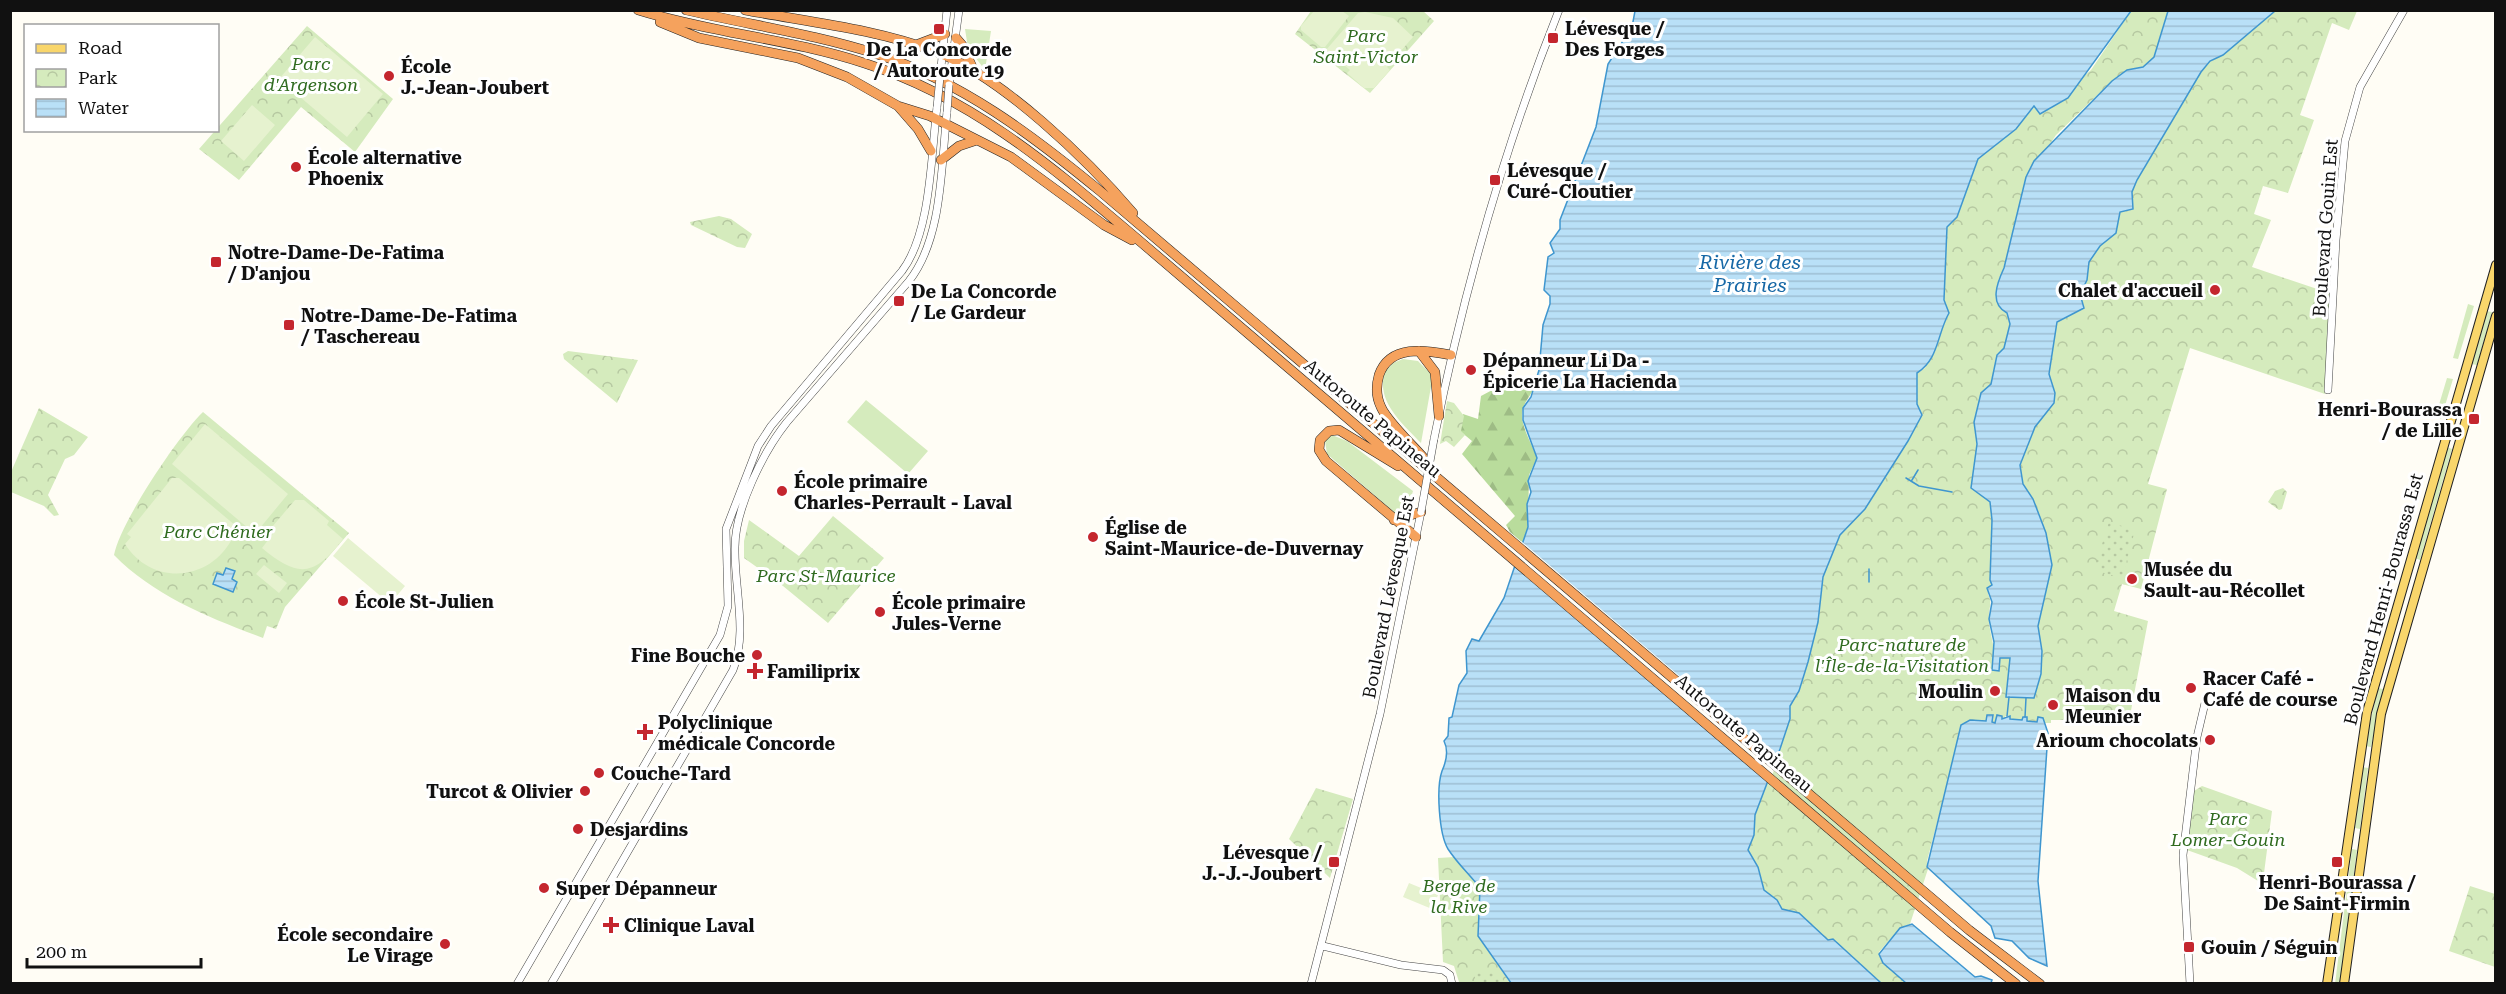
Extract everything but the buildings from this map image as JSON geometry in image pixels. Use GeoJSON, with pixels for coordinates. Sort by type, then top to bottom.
{"type":"FeatureCollection","features":[{"type":"Feature","properties":{"kind":"highway"},"geometry":{"type":"LineString","coordinates":[[632,10],[699,38],[815,64],[855,81],[898,106],[935,119],[1022,163],[1104,225],[1147,248]]}},
{"type":"Feature","properties":{"kind":"highway","name":"Autoroute Papineau"},"geometry":{"type":"LineString","coordinates":[[638,10],[682,22],[831,53],[866,63],[922,85],[1012,136],[1416,476],[1950,932],[2016,984]]}},
{"type":"Feature","properties":{"kind":"highway","name":"Autoroute Papineau"},"geometry":{"type":"LineString","coordinates":[[686,10],[836,42],[890,59],[946,83],[1000,114],[1039,141],[1977,936],[2040,984]]}},
{"type":"Feature","properties":{"kind":"highway"},"geometry":{"type":"LineString","coordinates":[[745,10],[857,30],[916,45],[942,55],[974,72],[1014,101],[1097,172],[1154,238]]}},
{"type":"Feature","properties":{"kind":"highway"},"geometry":{"type":"LineString","coordinates":[[916,45],[945,34]]}},
{"type":"Feature","properties":{"kind":"highway"},"geometry":{"type":"LineString","coordinates":[[956,38],[962,45],[974,72]]}},
{"type":"Feature","properties":{"kind":"highway"},"geometry":{"type":"LineString","coordinates":[[898,106],[918,129],[931,151]]}},
{"type":"Feature","properties":{"kind":"highway"},"geometry":{"type":"LineString","coordinates":[[941,160],[959,146],[978,140]]}},
{"type":"Feature","properties":{"kind":"highway"},"geometry":{"type":"LineString","coordinates":[[1419,351],[1436,372],[1439,416]]}},
{"type":"Feature","properties":{"kind":"highway"},"geometry":{"type":"LineString","coordinates":[[1445,484],[1386,415],[1377,396],[1378,381],[1386,363],[1401,352],[1419,351],[1451,356]]}},
{"type":"Feature","properties":{"kind":"highway"},"geometry":{"type":"LineString","coordinates":[[1416,476],[1339,430],[1329,431],[1321,437],[1319,447],[1323,457],[1416,537]]}},
{"type":"Feature","properties":{"kind":"highway"},"geometry":{"type":"LineString","coordinates":[[1394,519],[1421,512]]}},
{"type":"Feature","properties":{"kind":"main road","name":"Boulevard Henri-Bourassa Est"},"geometry":{"type":"LineString","coordinates":[[2327,984],[2368,705],[2496,265]]}},
{"type":"Feature","properties":{"kind":"main road","name":"Boulevard Henri-Bourassa Est"},"geometry":{"type":"LineString","coordinates":[[2344,984],[2381,714],[2496,316]]}},
{"type":"Feature","properties":{"kind":"street"},"geometry":{"type":"LineString","coordinates":[[517,984],[720,635],[728,606],[726,529],[762,438],[902,271],[914,252],[923,223],[947,10]]}},
{"type":"Feature","properties":{"kind":"street"},"geometry":{"type":"LineString","coordinates":[[551,984],[733,670],[739,643],[736,536],[745,503],[767,452],[782,428],[895,298],[919,266],[933,226],[959,10]]}},
{"type":"Feature","properties":{"kind":"street","name":"Boulevard Lévesque Est"},"geometry":{"type":"LineString","coordinates":[[1311,984],[1323,946],[1356,802],[1380,714],[1451,356],[1493,205],[1559,10]]}},
{"type":"Feature","properties":{"kind":"street","name":"Boulevard Gouin Est"},"geometry":{"type":"LineString","coordinates":[[2328,390],[2336,240],[2345,141],[2360,87],[2404,10]]}},
{"type":"Feature","properties":{"kind":"street"},"geometry":{"type":"LineString","coordinates":[[2190,984],[2183,855],[2197,737],[2205,703]]}},
{"type":"Feature","properties":{"kind":"street"},"geometry":{"type":"LineString","coordinates":[[1323,946],[1401,965],[1443,970],[1450,975],[1452,984]]}},
{"type":"Feature","properties":{"kind":"green space","name":"Parc Saint-Victor"},"geometry":{"type":"Polygon","coordinates":[[[1311,11],[1423,11],[1434,21],[1370,93],[1295,34],[1311,11]]]}},
{"type":"Feature","properties":{"kind":"green space"},"geometry":{"type":"Polygon","coordinates":[[[1314,11],[1342,11],[1349,16],[1325,47],[1321,47],[1301,30],[1301,26],[1314,11]]]}},
{"type":"Feature","properties":{"kind":"green space","name":"Parc-nature de l'Île-de-la-Visitation"},"geometry":{"type":"Polygon","coordinates":[[[2131,11],[2168,11],[2154,57],[2143,67],[2127,70],[2112,81],[2056,135],[2048,147],[2016,221],[2004,268],[1998,281],[2010,324],[2004,348],[1997,355],[1991,384],[1981,393],[1974,421],[1977,444],[1971,488],[1990,501],[1992,520],[1990,580],[1992,585],[1988,594],[1989,623],[1994,655],[2010,658],[2042,651],[2038,626],[2052,565],[2033,499],[2023,484],[2020,465],[2035,427],[2054,403],[2055,393],[2049,374],[2057,322],[2084,308],[2080,294],[2087,280],[2089,262],[2100,246],[2116,233],[2120,212],[2133,209],[2132,191],[2137,180],[2201,72],[2210,61],[2223,55],[2275,11],[2357,11],[2349,30],[2332,23],[2300,115],[2314,120],[2288,193],[2263,186],[2254,214],[2271,220],[2252,267],[2332,294],[2325,394],[2190,348],[2148,484],[2167,489],[2141,589],[2122,584],[2114,611],[2148,621],[2129,721],[2065,712],[2064,720],[2051,720],[2051,723],[2042,723],[2042,718],[2038,722],[2027,721],[2027,717],[2022,720],[2010,719],[2010,716],[2005,716],[2005,719],[1997,716],[1996,723],[1992,722],[1993,715],[1987,715],[1986,722],[1970,720],[1958,742],[1927,861],[1928,869],[1910,924],[1900,928],[1879,952],[1881,960],[1906,983],[1881,983],[1842,947],[1828,940],[1799,913],[1782,909],[1764,890],[1758,867],[1748,850],[1754,835],[1755,815],[1790,719],[1790,706],[1799,691],[1808,662],[1818,622],[1823,577],[1840,534],[1865,509],[1922,415],[1917,404],[1917,373],[1925,368],[1949,313],[1944,300],[1947,227],[1957,217],[1978,159],[2016,129],[2035,106],[2040,114],[2091,70],[2131,11]]]}},
{"type":"Feature","properties":{"kind":"green space"},"geometry":{"type":"Polygon","coordinates":[[[1365,12],[1393,18],[1413,37],[1387,67],[1390,70],[1374,88],[1364,88],[1347,73],[1350,70],[1326,50],[1358,13],[1365,12]]]}},
{"type":"Feature","properties":{"kind":"green space","name":"Parc d'Argenson"},"geometry":{"type":"Polygon","coordinates":[[[307,26],[393,99],[355,152],[301,107],[239,180],[199,149],[214,132],[219,132],[219,126],[307,26]]]}},
{"type":"Feature","properties":{"kind":"green space"},"geometry":{"type":"Polygon","coordinates":[[[965,29],[991,31],[985,70],[968,48],[965,29]]]}},
{"type":"Feature","properties":{"kind":"green space"},"geometry":{"type":"Polygon","coordinates":[[[315,37],[383,94],[347,137],[279,79],[315,37]]]}},
{"type":"Feature","properties":{"kind":"green space"},"geometry":{"type":"Polygon","coordinates":[[[252,105],[275,125],[244,161],[221,141],[252,105]]]}},
{"type":"Feature","properties":{"kind":"green space"},"geometry":{"type":"Polygon","coordinates":[[[719,216],[731,219],[752,234],[745,248],[737,247],[691,225],[690,222],[719,216]]]}},
{"type":"Feature","properties":{"kind":"green space"},"geometry":{"type":"Polygon","coordinates":[[[2468,304],[2474,306],[2458,359],[2453,358],[2468,304]]]}},
{"type":"Feature","properties":{"kind":"green space"},"geometry":{"type":"Polygon","coordinates":[[[2486,311],[2492,312],[2477,365],[2471,364],[2486,311]]]}},
{"type":"Feature","properties":{"kind":"green space"},"geometry":{"type":"Polygon","coordinates":[[[568,351],[638,360],[617,403],[564,359],[563,354],[568,351]]]}},
{"type":"Feature","properties":{"kind":"green space"},"geometry":{"type":"Polygon","coordinates":[[[1403,359],[1418,361],[1431,374],[1432,381],[1421,443],[1392,411],[1384,393],[1385,372],[1393,363],[1403,359]]]}},
{"type":"Feature","properties":{"kind":"green space"},"geometry":{"type":"Polygon","coordinates":[[[1535,378],[1534,387],[1522,414],[1524,426],[1537,458],[1529,475],[1528,527],[1523,543],[1510,532],[1506,525],[1515,516],[1462,454],[1472,441],[1460,431],[1463,414],[1478,419],[1481,396],[1496,388],[1535,378]]]}},
{"type":"Feature","properties":{"kind":"green space"},"geometry":{"type":"Polygon","coordinates":[[[2447,378],[2453,379],[2441,419],[2435,418],[2447,378]]]}},
{"type":"Feature","properties":{"kind":"green space"},"geometry":{"type":"Polygon","coordinates":[[[866,400],[928,451],[908,474],[847,422],[866,400]]]}},
{"type":"Feature","properties":{"kind":"green space"},"geometry":{"type":"Polygon","coordinates":[[[1447,401],[1454,403],[1464,416],[1461,431],[1465,435],[1454,447],[1446,441],[1440,444],[1447,401]]]}},
{"type":"Feature","properties":{"kind":"green space"},"geometry":{"type":"Polygon","coordinates":[[[39,408],[88,437],[74,455],[65,459],[48,495],[59,515],[54,516],[44,506],[11,492],[11,472],[39,408]]]}},
{"type":"Feature","properties":{"kind":"green space","name":"Parc Chénier"},"geometry":{"type":"Polygon","coordinates":[[[203,412],[349,533],[285,607],[276,629],[267,626],[263,638],[203,614],[165,594],[130,570],[114,555],[127,523],[151,480],[179,440],[203,412]]]}},
{"type":"Feature","properties":{"kind":"green space"},"geometry":{"type":"Polygon","coordinates":[[[205,424],[288,494],[255,534],[172,464],[205,424]]]}},
{"type":"Feature","properties":{"kind":"green space"},"geometry":{"type":"Polygon","coordinates":[[[1332,435],[1347,441],[1413,491],[1407,511],[1395,513],[1327,454],[1325,441],[1332,435]]]}},
{"type":"Feature","properties":{"kind":"green space"},"geometry":{"type":"Polygon","coordinates":[[[2447,447],[2452,449],[2420,560],[2415,558],[2447,447]]]}},
{"type":"Feature","properties":{"kind":"green space"},"geometry":{"type":"Polygon","coordinates":[[[172,478],[179,478],[236,526],[231,532],[234,535],[224,550],[212,562],[198,570],[166,573],[151,568],[137,558],[125,544],[131,537],[127,534],[172,478]]]}},
{"type":"Feature","properties":{"kind":"green space"},"geometry":{"type":"Polygon","coordinates":[[[2283,488],[2287,492],[2282,509],[2279,510],[2268,502],[2275,491],[2283,488]]]}},
{"type":"Feature","properties":{"kind":"green space"},"geometry":{"type":"Polygon","coordinates":[[[295,500],[304,500],[329,521],[327,525],[343,539],[323,561],[305,569],[286,565],[262,548],[275,531],[272,527],[295,500]]]}},
{"type":"Feature","properties":{"kind":"green space","name":"Parc St-Maurice"},"geometry":{"type":"Polygon","coordinates":[[[833,516],[884,558],[828,623],[744,558],[744,541],[749,520],[799,556],[833,516]]]}},
{"type":"Feature","properties":{"kind":"green space"},"geometry":{"type":"Polygon","coordinates":[[[2109,522],[2135,530],[2122,578],[2094,570],[2109,522]]]}},
{"type":"Feature","properties":{"kind":"green space"},"geometry":{"type":"Polygon","coordinates":[[[348,538],[405,586],[390,604],[333,556],[348,538]]]}},
{"type":"Feature","properties":{"kind":"green space"},"geometry":{"type":"Polygon","coordinates":[[[264,565],[287,583],[279,593],[256,574],[264,565]]]}},
{"type":"Feature","properties":{"kind":"green space"},"geometry":{"type":"Polygon","coordinates":[[[2378,688],[2383,689],[2371,747],[2365,746],[2378,688]]]}},
{"type":"Feature","properties":{"kind":"green space"},"geometry":{"type":"Polygon","coordinates":[[[2362,767],[2368,768],[2360,829],[2355,828],[2362,767]]]}},
{"type":"Feature","properties":{"kind":"green space","name":"Parc Lomer-Gouin"},"geometry":{"type":"Polygon","coordinates":[[[2202,786],[2272,811],[2263,881],[2258,881],[2237,868],[2187,850],[2194,791],[2202,786]]]}},
{"type":"Feature","properties":{"kind":"green space"},"geometry":{"type":"Polygon","coordinates":[[[1316,788],[1353,799],[1330,878],[1289,839],[1316,788]]]}},
{"type":"Feature","properties":{"kind":"green space"},"geometry":{"type":"Polygon","coordinates":[[[2352,849],[2357,850],[2340,983],[2335,984],[2352,849]]]}},
{"type":"Feature","properties":{"kind":"green space","name":"Berge de la Rive"},"geometry":{"type":"Polygon","coordinates":[[[1455,857],[1481,888],[1478,936],[1510,983],[1459,982],[1454,966],[1443,962],[1438,858],[1455,857]]]}},
{"type":"Feature","properties":{"kind":"green space"},"geometry":{"type":"Polygon","coordinates":[[[1409,883],[1438,895],[1432,909],[1403,897],[1409,883]]]}},
{"type":"Feature","properties":{"kind":"green space"},"geometry":{"type":"Polygon","coordinates":[[[2470,886],[2495,894],[2495,967],[2449,951],[2470,886]]]}},
{"type":"Feature","properties":{"kind":"green space"},"geometry":{"type":"Polygon","coordinates":[[[1475,972],[1497,973],[1505,982],[1475,982],[1475,972]]]}},
{"type":"Feature","properties":{"kind":"water","name":"Rivière des Prairies"},"geometry":{"type":"Polygon","coordinates":[[[1635,11],[2131,11],[2068,98],[2040,114],[2034,106],[2016,129],[1978,159],[1957,217],[1947,227],[1944,300],[1949,313],[1930,361],[1917,373],[1917,404],[1922,415],[1865,509],[1840,535],[1823,577],[1818,622],[1808,662],[1799,691],[1790,706],[1790,719],[1755,815],[1754,835],[1748,850],[1758,867],[1764,890],[1777,900],[1782,909],[1799,913],[1828,940],[1833,939],[1881,983],[1511,983],[1478,936],[1480,888],[1448,849],[1442,833],[1439,799],[1440,779],[1446,756],[1444,741],[1448,736],[1449,718],[1452,717],[1459,685],[1467,673],[1466,651],[1472,639],[1479,641],[1504,598],[1528,527],[1527,504],[1531,492],[1528,481],[1537,458],[1523,420],[1523,408],[1531,397],[1539,370],[1543,325],[1550,304],[1550,296],[1544,290],[1548,257],[1554,253],[1550,243],[1560,229],[1560,220],[1596,127],[1608,64],[1632,27],[1635,11]]]}},
{"type":"Feature","properties":{"kind":"water"},"geometry":{"type":"Polygon","coordinates":[[[2168,11],[2275,11],[2223,55],[2210,61],[2201,72],[2137,180],[2132,192],[2133,209],[2120,212],[2116,233],[2100,246],[2089,262],[2087,280],[2080,294],[2084,308],[2057,322],[2049,374],[2055,393],[2054,403],[2035,427],[2020,465],[2023,484],[2033,499],[2046,533],[2052,565],[2038,626],[2042,651],[2041,674],[2034,698],[2006,697],[2010,658],[2000,658],[1999,671],[1992,670],[1994,642],[1989,619],[1992,602],[1987,588],[1992,585],[1990,580],[1992,520],[1990,502],[1971,488],[1977,444],[1974,422],[1981,393],[1991,384],[1997,355],[2004,348],[2010,324],[2007,313],[2001,309],[1996,299],[1997,286],[2004,268],[2026,177],[2034,161],[2112,81],[2127,70],[2143,67],[2154,57],[2168,11]]]}},
{"type":"Feature","properties":{"kind":"water"},"geometry":{"type":"Polygon","coordinates":[[[226,568],[235,571],[232,579],[237,582],[233,592],[213,584],[217,573],[223,575],[226,568]]]}},
{"type":"Feature","properties":{"kind":"water"},"geometry":{"type":"Polygon","coordinates":[[[1987,715],[1993,715],[1992,722],[1995,723],[1997,715],[2002,716],[2002,719],[2010,716],[2010,719],[2022,720],[2023,717],[2027,717],[2027,721],[2037,722],[2038,717],[2043,718],[2048,733],[2038,881],[2047,966],[2029,958],[2012,941],[1995,938],[1991,926],[1927,867],[1961,725],[1970,720],[1986,721],[1987,715]]]}},
{"type":"Feature","properties":{"kind":"water"},"geometry":{"type":"Polygon","coordinates":[[[1912,924],[1975,977],[1981,976],[1992,980],[1991,983],[1906,983],[1883,963],[1879,954],[1900,928],[1912,924]]]}},
{"type":"Feature","properties":{"kind":"pier"},"geometry":{"type":"Polygon","coordinates":[[[1521,541],[1778,760],[1769,783],[1513,565],[1521,541]]]}},
{"type":"Feature","properties":{"kind":"waterway"},"geometry":{"type":"LineString","coordinates":[[1912,480],[1918,470]]}},
{"type":"Feature","properties":{"kind":"waterway"},"geometry":{"type":"LineString","coordinates":[[1906,478],[1919,486],[1952,492]]}},
{"type":"Feature","properties":{"kind":"waterway"},"geometry":{"type":"LineString","coordinates":[[1869,569],[1869,582]]}},
{"type":"Feature","properties":{"kind":"waterway"},"geometry":{"type":"LineString","coordinates":[[2007,716],[2009,697]]}},
{"type":"Feature","properties":{"kind":"waterway"},"geometry":{"type":"LineString","coordinates":[[2025,717],[2026,698]]}},
{"type":"Feature","properties":{"kind":"place","name":"De La Concorde / Autoroute 19"},"geometry":{"type":"Point","coordinates":[939,29]}},
{"type":"Feature","properties":{"kind":"place","name":"Lévesque / Des Forges"},"geometry":{"type":"Point","coordinates":[1553,38]}},
{"type":"Feature","properties":{"kind":"place","name":"École J.-Jean-Joubert"},"geometry":{"type":"Point","coordinates":[389,76]}},
{"type":"Feature","properties":{"kind":"place","name":"École alternative Phoenix"},"geometry":{"type":"Point","coordinates":[296,167]}},
{"type":"Feature","properties":{"kind":"place","name":"Lévesque / Curé-Cloutier"},"geometry":{"type":"Point","coordinates":[1495,180]}},
{"type":"Feature","properties":{"kind":"place","name":"Notre-Dame-De-Fatima / D'anjou"},"geometry":{"type":"Point","coordinates":[216,262]}},
{"type":"Feature","properties":{"kind":"place","name":"Chalet d'accueil"},"geometry":{"type":"Point","coordinates":[2215,290]}},
{"type":"Feature","properties":{"kind":"place","name":"De La Concorde / Le Gardeur"},"geometry":{"type":"Point","coordinates":[899,301]}},
{"type":"Feature","properties":{"kind":"place","name":"Notre-Dame-De-Fatima / Taschereau"},"geometry":{"type":"Point","coordinates":[289,325]}},
{"type":"Feature","properties":{"kind":"place","name":"Dépanneur Li Da - Épicerie La Hacienda"},"geometry":{"type":"Point","coordinates":[1471,370]}},
{"type":"Feature","properties":{"kind":"place","name":"Henri-Bourassa / de Lille"},"geometry":{"type":"Point","coordinates":[2474,419]}},
{"type":"Feature","properties":{"kind":"place","name":"École primaire Charles-Perrault - Laval"},"geometry":{"type":"Point","coordinates":[782,491]}},
{"type":"Feature","properties":{"kind":"place","name":"Église de Saint-Maurice-de-Duvernay"},"geometry":{"type":"Point","coordinates":[1093,537]}},
{"type":"Feature","properties":{"kind":"place","name":"Musée du Sault-au-Récollet"},"geometry":{"type":"Point","coordinates":[2132,579]}},
{"type":"Feature","properties":{"kind":"place","name":"École St-Julien"},"geometry":{"type":"Point","coordinates":[343,601]}},
{"type":"Feature","properties":{"kind":"place","name":"École primaire Jules-Verne"},"geometry":{"type":"Point","coordinates":[880,612]}},
{"type":"Feature","properties":{"kind":"place","name":"Fine Bouche"},"geometry":{"type":"Point","coordinates":[757,655]}},
{"type":"Feature","properties":{"kind":"place","name":"Familiprix"},"geometry":{"type":"Point","coordinates":[755,671]}},
{"type":"Feature","properties":{"kind":"place","name":"Racer Café - Café de course"},"geometry":{"type":"Point","coordinates":[2191,688]}},
{"type":"Feature","properties":{"kind":"place","name":"Moulin"},"geometry":{"type":"Point","coordinates":[1995,691]}},
{"type":"Feature","properties":{"kind":"place","name":"Maison du Meunier"},"geometry":{"type":"Point","coordinates":[2053,705]}},
{"type":"Feature","properties":{"kind":"place","name":"Polyclinique médicale Concorde"},"geometry":{"type":"Point","coordinates":[645,732]}},
{"type":"Feature","properties":{"kind":"place","name":"Arioum chocolats"},"geometry":{"type":"Point","coordinates":[2210,740]}},
{"type":"Feature","properties":{"kind":"place","name":"Couche-Tard"},"geometry":{"type":"Point","coordinates":[599,773]}},
{"type":"Feature","properties":{"kind":"place","name":"Turcot & Olivier"},"geometry":{"type":"Point","coordinates":[585,791]}},
{"type":"Feature","properties":{"kind":"place","name":"Desjardins"},"geometry":{"type":"Point","coordinates":[578,829]}},
{"type":"Feature","properties":{"kind":"place","name":"Lévesque / J.-J.-Joubert"},"geometry":{"type":"Point","coordinates":[1334,862]}},
{"type":"Feature","properties":{"kind":"place","name":"Henri-Bourassa / De Saint-Firmin"},"geometry":{"type":"Point","coordinates":[2337,862]}},
{"type":"Feature","properties":{"kind":"place","name":"Super Dépanneur"},"geometry":{"type":"Point","coordinates":[544,888]}},
{"type":"Feature","properties":{"kind":"place","name":"Clinique Laval"},"geometry":{"type":"Point","coordinates":[611,925]}},
{"type":"Feature","properties":{"kind":"place","name":"École secondaire Le Virage"},"geometry":{"type":"Point","coordinates":[445,944]}},
{"type":"Feature","properties":{"kind":"place","name":"Gouin / Séguin"},"geometry":{"type":"Point","coordinates":[2189,947]}}]}
